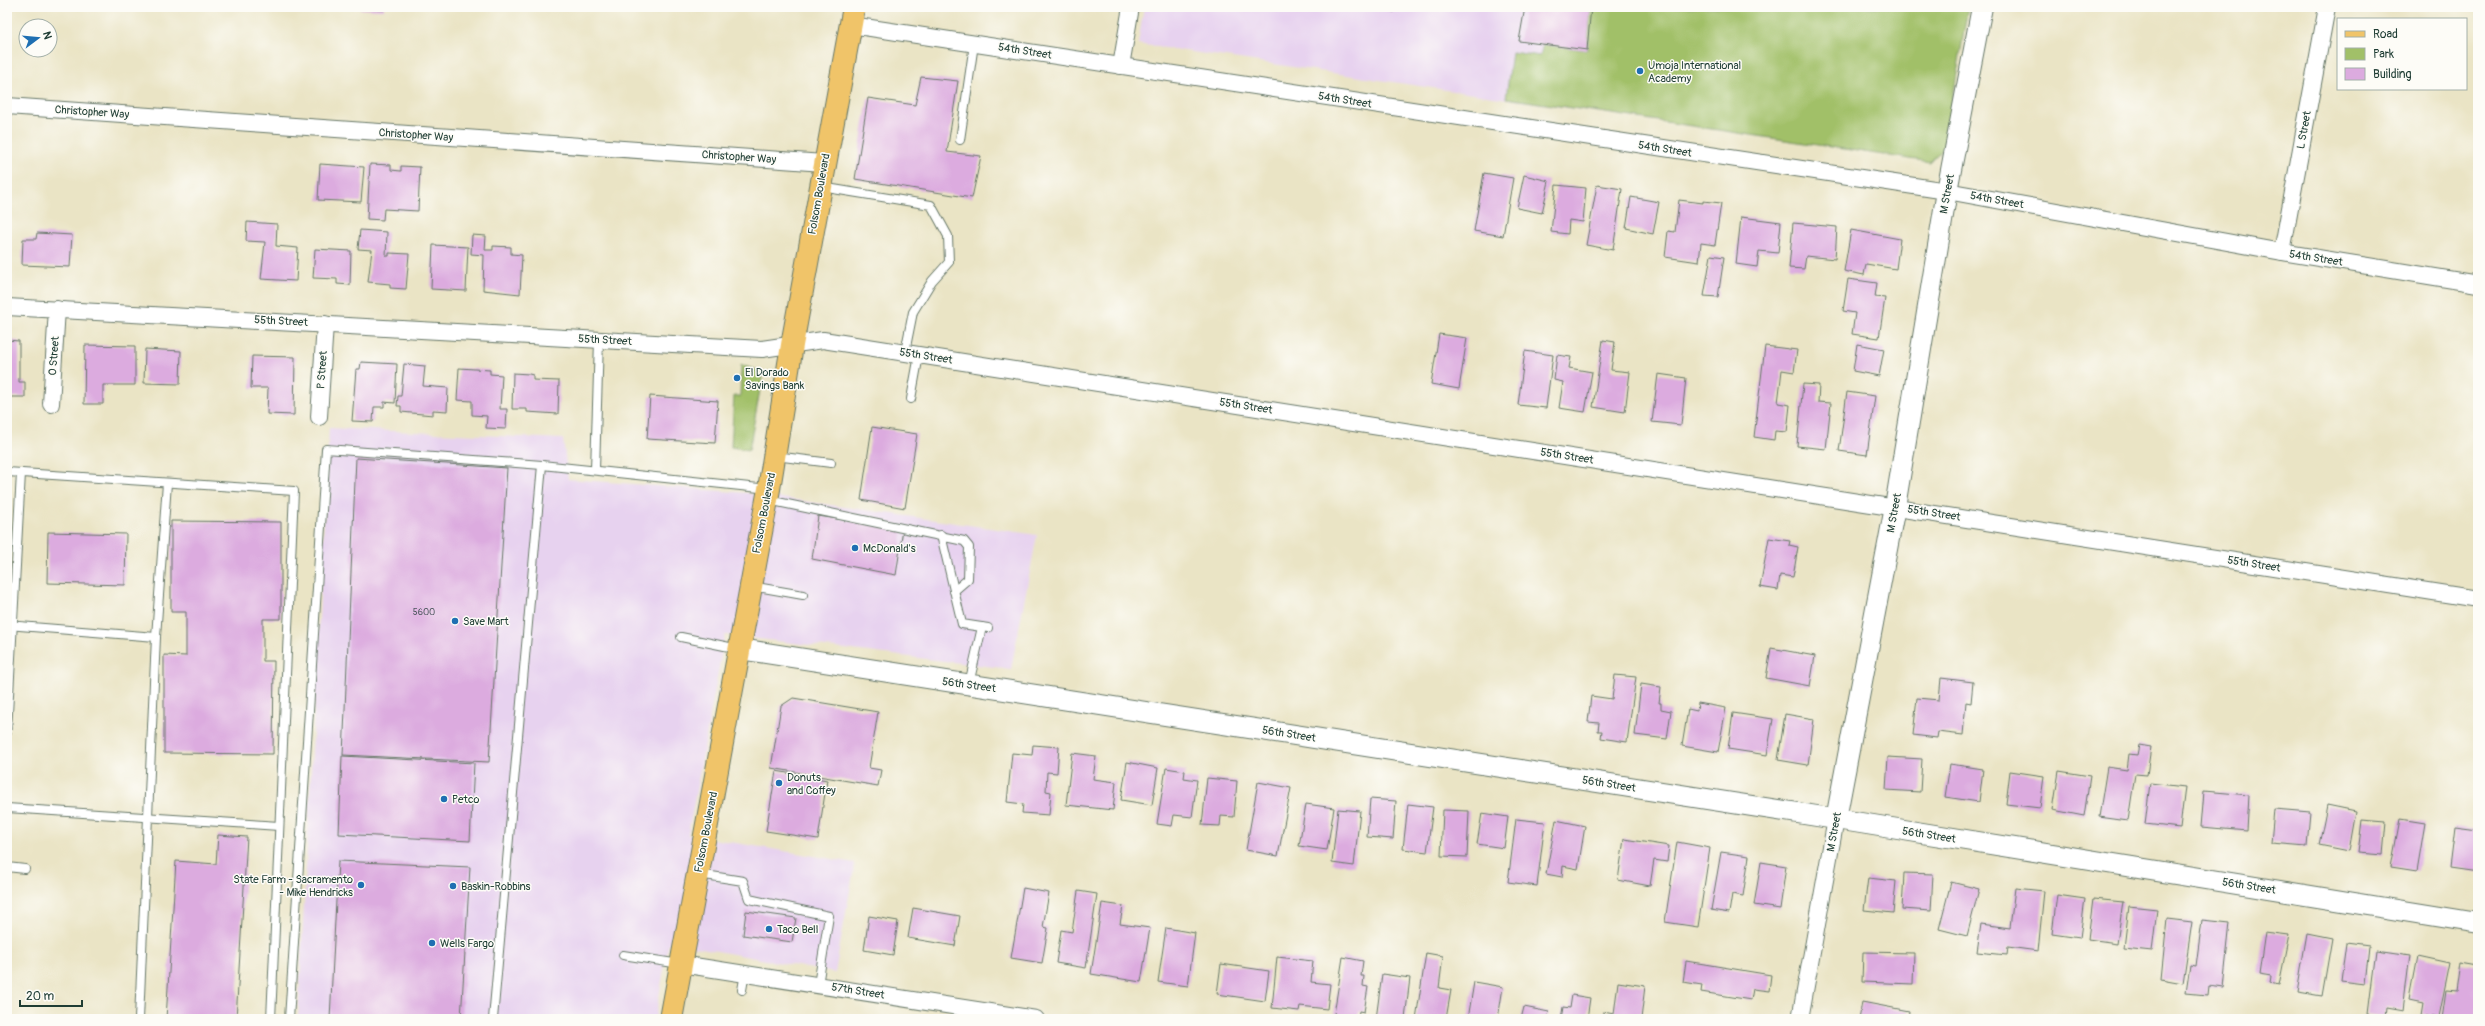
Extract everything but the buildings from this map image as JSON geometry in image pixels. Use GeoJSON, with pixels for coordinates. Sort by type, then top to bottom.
{"type":"FeatureCollection","features":[{"type":"Feature","properties":{"kind":"main road","name":"Folsom Boulevard"},"geometry":{"type":"LineString","coordinates":[[671,1019],[775,456],[792,344],[852,16]]}},
{"type":"Feature","properties":{"kind":"street"},"geometry":{"type":"LineString","coordinates":[[1121,66],[1131,7]]}},
{"type":"Feature","properties":{"kind":"street","name":"M Street"},"geometry":{"type":"LineString","coordinates":[[1800,1019],[1895,507],[1947,191],[1982,7]]}},
{"type":"Feature","properties":{"kind":"street","name":"L Street"},"geometry":{"type":"LineString","coordinates":[[2282,252],[2327,7]]}},
{"type":"Feature","properties":{"kind":"street","name":"54th Street"},"geometry":{"type":"LineString","coordinates":[[852,16],[974,44],[1947,191],[2282,252],[2478,284]]}},
{"type":"Feature","properties":{"kind":"street","name":"Christopher Way"},"geometry":{"type":"LineString","coordinates":[[7,106],[824,163]]}},
{"type":"Feature","properties":{"kind":"street","name":"55th Street"},"geometry":{"type":"LineString","coordinates":[[7,307],[762,349],[823,340],[2478,599]]}},
{"type":"Feature","properties":{"kind":"street","name":"O Street"},"geometry":{"type":"LineString","coordinates":[[51,404],[57,309]]}},
{"type":"Feature","properties":{"kind":"street","name":"P Street"},"geometry":{"type":"LineString","coordinates":[[319,416],[325,324]]}},
{"type":"Feature","properties":{"kind":"street","name":"56th Street"},"geometry":{"type":"LineString","coordinates":[[740,649],[1836,819],[2478,923]]}},
{"type":"Feature","properties":{"kind":"street","name":"57th Street"},"geometry":{"type":"LineString","coordinates":[[680,964],[1036,1019]]}},
{"type":"Feature","properties":{"kind":"lane"},"geometry":{"type":"LineString","coordinates":[[960,140],[974,44]]}},
{"type":"Feature","properties":{"kind":"lane"},"geometry":{"type":"LineString","coordinates":[[820,187],[931,205],[948,236],[949,262],[932,281],[913,312],[911,399]]}},
{"type":"Feature","properties":{"kind":"lane"},"geometry":{"type":"LineString","coordinates":[[595,470],[599,340]]}},
{"type":"Feature","properties":{"kind":"lane"},"geometry":{"type":"LineString","coordinates":[[289,1019],[326,450],[595,470],[768,494],[964,541],[969,547],[968,580],[954,591]]}},
{"type":"Feature","properties":{"kind":"lane"},"geometry":{"type":"LineString","coordinates":[[775,456],[832,463]]}},
{"type":"Feature","properties":{"kind":"lane"},"geometry":{"type":"LineString","coordinates":[[493,1019],[542,465]]}},
{"type":"Feature","properties":{"kind":"lane"},"geometry":{"type":"LineString","coordinates":[[7,472],[294,491],[271,1019]]}},
{"type":"Feature","properties":{"kind":"lane"},"geometry":{"type":"LineString","coordinates":[[7,732],[10,625],[20,473]]}},
{"type":"Feature","properties":{"kind":"lane"},"geometry":{"type":"LineString","coordinates":[[139,1019],[156,637],[167,483]]}},
{"type":"Feature","properties":{"kind":"lane"},"geometry":{"type":"LineString","coordinates":[[941,535],[962,624],[985,628],[969,685]]}},
{"type":"Feature","properties":{"kind":"lane"},"geometry":{"type":"LineString","coordinates":[[751,586],[803,595]]}},
{"type":"Feature","properties":{"kind":"lane"},"geometry":{"type":"LineString","coordinates":[[10,625],[156,637]]}},
{"type":"Feature","properties":{"kind":"lane"},"geometry":{"type":"LineString","coordinates":[[681,637],[740,649]]}},
{"type":"Feature","properties":{"kind":"lane"},"geometry":{"type":"LineString","coordinates":[[7,808],[280,826]]}},
{"type":"Feature","properties":{"kind":"lane"},"geometry":{"type":"LineString","coordinates":[[7,867],[25,869]]}},
{"type":"Feature","properties":{"kind":"lane"},"geometry":{"type":"LineString","coordinates":[[698,874],[743,881],[749,899],[829,916],[818,985]]}},
{"type":"Feature","properties":{"kind":"lane"},"geometry":{"type":"LineString","coordinates":[[623,955],[680,964]]}},
{"type":"Feature","properties":{"kind":"lane"},"geometry":{"type":"LineString","coordinates":[[742,990],[745,973]]}},
{"type":"Feature","properties":{"kind":"shaded area","name":"Umoja International Academy"},"geometry":{"type":"Polygon","coordinates":[[[1144,7],[1968,7],[1945,146],[1930,162],[1138,44],[1144,7]]]}},
{"type":"Feature","properties":{"kind":"shaded area"},"geometry":{"type":"Polygon","coordinates":[[[329,428],[563,439],[568,479],[748,493],[1037,535],[1011,669],[725,635],[688,835],[855,863],[835,973],[669,942],[655,1019],[298,1019],[329,428]]]}},
{"type":"Feature","properties":{"kind":"green space","name":"Umoja International Academy"},"geometry":{"type":"Polygon","coordinates":[[[1591,7],[1968,7],[1945,146],[1930,162],[1506,98],[1512,52],[1540,56],[1543,44],[1587,50],[1591,7]]]}},
{"type":"Feature","properties":{"kind":"green space"},"geometry":{"type":"Polygon","coordinates":[[[741,365],[757,370],[762,379],[749,450],[731,447],[734,396],[740,396],[741,365]]]}},
{"type":"Feature","properties":{"kind":"place","name":"Umoja International Academy"},"geometry":{"type":"Point","coordinates":[1640,71]}},
{"type":"Feature","properties":{"kind":"place","name":"El Dorado Savings Bank"},"geometry":{"type":"Point","coordinates":[737,378]}},
{"type":"Feature","properties":{"kind":"place","name":"McDonald's"},"geometry":{"type":"Point","coordinates":[855,548]}},
{"type":"Feature","properties":{"kind":"place","name":"Save Mart"},"geometry":{"type":"Point","coordinates":[455,621]}},
{"type":"Feature","properties":{"kind":"place","name":"Donuts and Coffey"},"geometry":{"type":"Point","coordinates":[779,783]}},
{"type":"Feature","properties":{"kind":"place","name":"Petco"},"geometry":{"type":"Point","coordinates":[444,799]}},
{"type":"Feature","properties":{"kind":"place","name":"State Farm - Sacramento - Mike Hendricks"},"geometry":{"type":"Point","coordinates":[361,885]}},
{"type":"Feature","properties":{"kind":"place","name":"Baskin-Robbins"},"geometry":{"type":"Point","coordinates":[453,886]}},
{"type":"Feature","properties":{"kind":"place","name":"Taco Bell"},"geometry":{"type":"Point","coordinates":[769,929]}},
{"type":"Feature","properties":{"kind":"place","name":"Wells Fargo"},"geometry":{"type":"Point","coordinates":[432,943]}}]}
